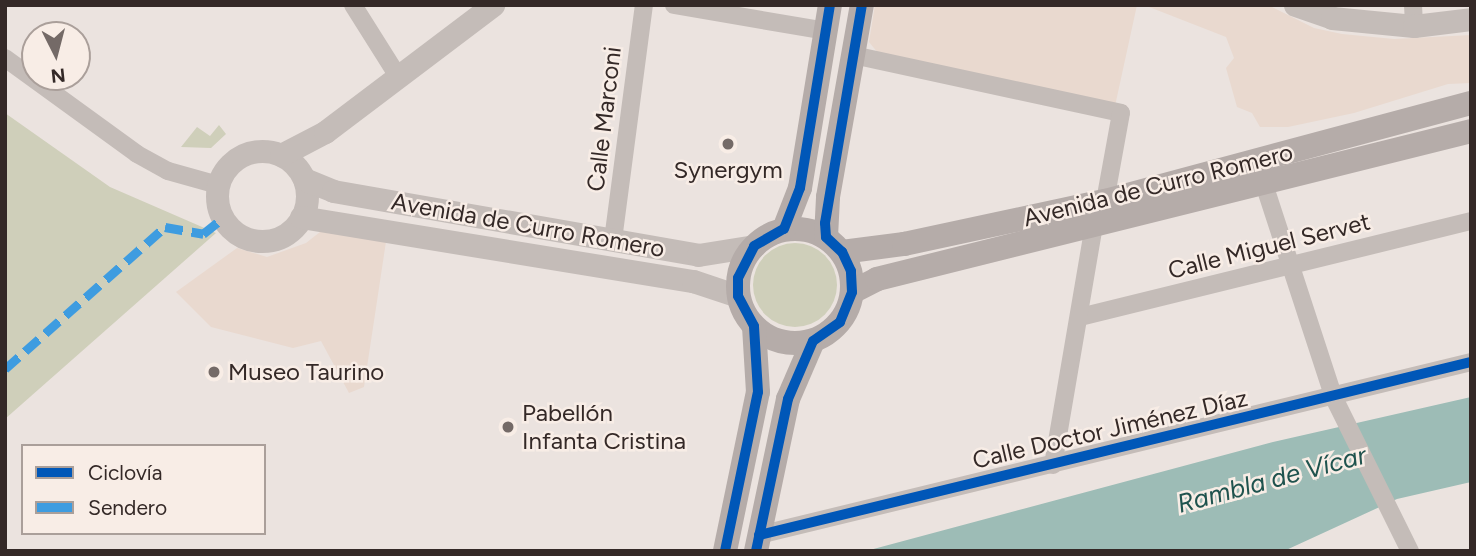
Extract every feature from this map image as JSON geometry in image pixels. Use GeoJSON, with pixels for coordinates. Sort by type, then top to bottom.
{"type":"FeatureCollection","features":[{"type":"Feature","properties":{"kind":"main road"},"geometry":{"type":"LineString","coordinates":[[784,229],[800,188],[830,5]]}},
{"type":"Feature","properties":{"kind":"main road"},"geometry":{"type":"LineString","coordinates":[[754,326],[771,338],[792,343],[813,341],[840,322],[852,292],[851,271],[834,244],[828,197],[862,5]]}},
{"type":"Feature","properties":{"kind":"main road","name":"Avenida de Curro Romero"},"geometry":{"type":"LineString","coordinates":[[834,244],[905,244],[1105,201],[1471,103]]}},
{"type":"Feature","properties":{"kind":"main road","name":"Avenida de Curro Romero"},"geometry":{"type":"LineString","coordinates":[[852,292],[877,279],[1471,131]]}},
{"type":"Feature","properties":{"kind":"main road"},"geometry":{"type":"LineString","coordinates":[[726,547],[758,392],[754,326],[738,296],[743,260],[754,246],[784,229],[813,231],[834,244]]}},
{"type":"Feature","properties":{"kind":"main road"},"geometry":{"type":"LineString","coordinates":[[757,544],[788,399],[813,341]]}},
{"type":"Feature","properties":{"kind":"street"},"geometry":{"type":"LineString","coordinates":[[353,5],[399,78]]}},
{"type":"Feature","properties":{"kind":"street"},"geometry":{"type":"LineString","coordinates":[[281,155],[325,132],[492,5]]}},
{"type":"Feature","properties":{"kind":"street","name":"Calle Marconi"},"geometry":{"type":"LineString","coordinates":[[614,240],[644,5]]}},
{"type":"Feature","properties":{"kind":"street"},"geometry":{"type":"LineString","coordinates":[[674,5],[826,31]]}},
{"type":"Feature","properties":{"kind":"street"},"geometry":{"type":"LineString","coordinates":[[1304,7],[1471,19]]}},
{"type":"Feature","properties":{"kind":"street"},"geometry":{"type":"LineString","coordinates":[[853,55],[1121,113],[1105,201]]}},
{"type":"Feature","properties":{"kind":"street"},"geometry":{"type":"LineString","coordinates":[[5,58],[137,154],[168,171],[218,185]]}},
{"type":"Feature","properties":{"kind":"street"},"geometry":{"type":"LineString","coordinates":[[302,176],[281,155],[268,151],[242,155],[223,173],[218,185],[221,215],[245,237],[277,238],[301,217],[306,205],[302,176],[325,132]]}},
{"type":"Feature","properties":{"kind":"street","name":"Avenida de Curro Romero"},"geometry":{"type":"LineString","coordinates":[[302,176],[333,191],[698,255],[754,246]]}},
{"type":"Feature","properties":{"kind":"street"},"geometry":{"type":"LineString","coordinates":[[1263,181],[1337,405],[1390,516],[1410,551]]}},
{"type":"Feature","properties":{"kind":"street","name":"Avenida de Curro Romero"},"geometry":{"type":"LineString","coordinates":[[301,217],[680,279],[738,296]]}},
{"type":"Feature","properties":{"kind":"street","name":"Calle Miguel Servet"},"geometry":{"type":"LineString","coordinates":[[1080,317],[1471,221]]}},
{"type":"Feature","properties":{"kind":"street"},"geometry":{"type":"LineString","coordinates":[[1053,465],[1094,224]]}},
{"type":"Feature","properties":{"kind":"street","name":"Calle Doctor Jiménez Díaz"},"geometry":{"type":"LineString","coordinates":[[757,544],[1053,465],[1337,405],[1471,362]]}},
{"type":"Feature","properties":{"kind":"green space"},"geometry":{"type":"Polygon","coordinates":[[[5,113],[110,187],[216,233],[5,419],[5,113]]]}},
{"type":"Feature","properties":{"kind":"green space"},"geometry":{"type":"Polygon","coordinates":[[[219,125],[226,134],[211,148],[181,147],[197,127],[210,136],[219,125]]]}},
{"type":"Feature","properties":{"kind":"green space"},"geometry":{"type":"Polygon","coordinates":[[[795,243],[811,246],[825,255],[834,269],[837,285],[834,301],[825,315],[811,324],[795,327],[779,324],[765,315],[756,301],[753,285],[756,269],[765,255],[779,246],[795,243]]]}},
{"type":"Feature","properties":{"kind":"shaded area"},"geometry":{"type":"Polygon","coordinates":[[[875,5],[1137,5],[1115,106],[878,53],[869,42],[875,5]]]}},
{"type":"Feature","properties":{"kind":"shaded area"},"geometry":{"type":"Polygon","coordinates":[[[1144,5],[1268,5],[1314,28],[1342,34],[1394,39],[1471,35],[1471,83],[1448,84],[1354,113],[1288,127],[1260,127],[1252,113],[1237,107],[1226,68],[1234,58],[1226,37],[1144,5]]]}},
{"type":"Feature","properties":{"kind":"shaded area"},"geometry":{"type":"Polygon","coordinates":[[[325,228],[387,235],[364,387],[349,393],[321,341],[293,348],[211,327],[176,292],[237,248],[267,257],[306,243],[325,228]]]}},
{"type":"Feature","properties":{"kind":"water","name":"Rambla de Vícar"},"geometry":{"type":"Polygon","coordinates":[[[1471,397],[1471,482],[1397,499],[1284,551],[866,551],[1273,442],[1471,397]]]}},
{"type":"Feature","properties":{"kind":"marked path"},"geometry":{"type":"LineString","coordinates":[[5,369],[165,227],[203,234],[223,218]]}},
{"type":"Feature","properties":{"kind":"cycle path"},"geometry":{"type":"LineString","coordinates":[[725,551],[758,392],[754,326],[738,296],[738,278],[754,246],[784,229],[800,188],[830,5]]}},
{"type":"Feature","properties":{"kind":"cycle path"},"geometry":{"type":"LineString","coordinates":[[756,551],[788,399],[813,341],[840,322],[852,292],[851,271],[842,252],[826,237],[825,223],[862,5]]}},
{"type":"Feature","properties":{"kind":"cycle path"},"geometry":{"type":"LineString","coordinates":[[759,535],[1471,362]]}},
{"type":"Feature","properties":{"kind":"place","name":"Synergym"},"geometry":{"type":"Point","coordinates":[728,144]}},
{"type":"Feature","properties":{"kind":"place","name":"Museo Taurino"},"geometry":{"type":"Point","coordinates":[214,372]}},
{"type":"Feature","properties":{"kind":"place","name":"Pabellón Infanta Cristina"},"geometry":{"type":"Point","coordinates":[508,427]}}]}
